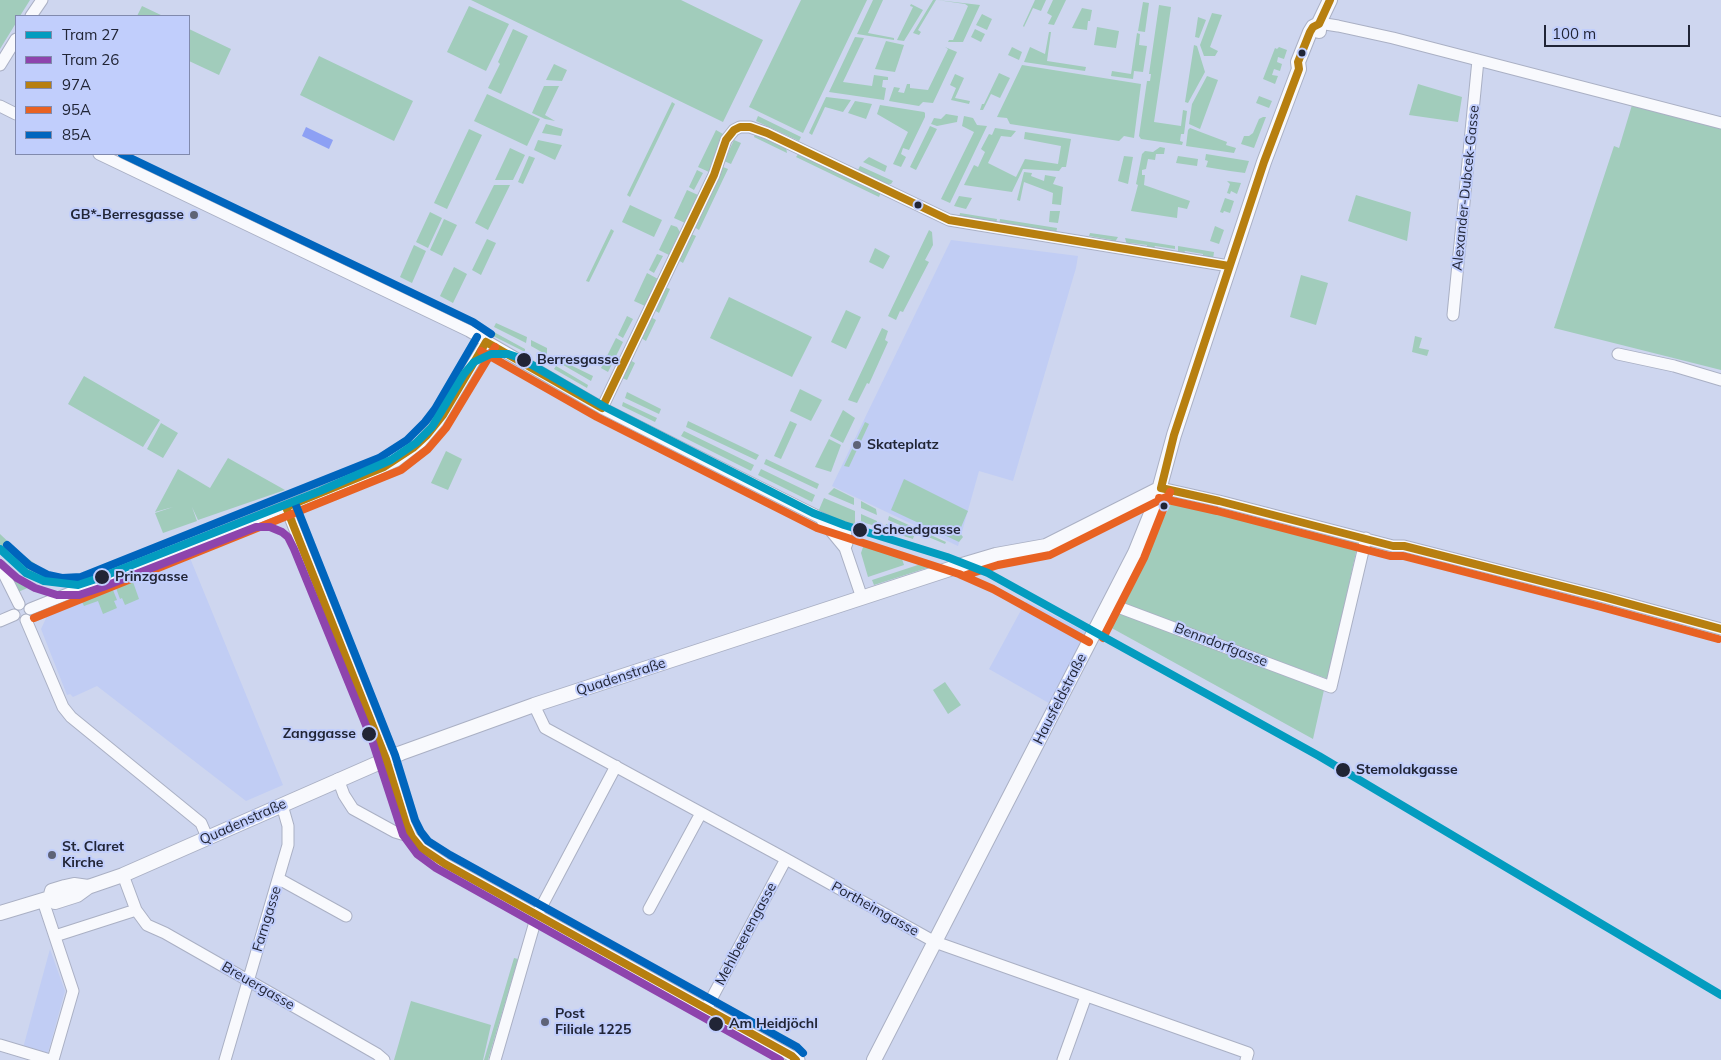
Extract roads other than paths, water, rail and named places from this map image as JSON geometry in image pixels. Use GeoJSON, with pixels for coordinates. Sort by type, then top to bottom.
{"type":"FeatureCollection","features":[{"type":"Feature","properties":{"kind":"street"},"geometry":{"type":"LineString","coordinates":[[32,15],[42,0]]}},
{"type":"Feature","properties":{"kind":"street","name":"Hausfeldstraße"},"geometry":{"type":"LineString","coordinates":[[874,1060],[1135,553],[1160,488],[1174,435],[1274,134],[1299,69],[1305,65],[1320,30],[1319,24],[1330,0]]}},
{"type":"Feature","properties":{"kind":"street"},"geometry":{"type":"LineString","coordinates":[[1319,24],[1338,26],[1393,38],[1721,123]]}},
{"type":"Feature","properties":{"kind":"street"},"geometry":{"type":"LineString","coordinates":[[0,65],[15,42]]}},
{"type":"Feature","properties":{"kind":"street","name":"Alexander-Dubcek-Gasse"},"geometry":{"type":"LineString","coordinates":[[1453,315],[1478,60]]}},
{"type":"Feature","properties":{"kind":"street"},"geometry":{"type":"LineString","coordinates":[[0,106],[15,114]]}},
{"type":"Feature","properties":{"kind":"street"},"geometry":{"type":"LineString","coordinates":[[602,408],[714,175],[726,140],[734,130],[740,127],[754,128],[766,132],[949,220],[1230,266]]}},
{"type":"Feature","properties":{"kind":"street"},"geometry":{"type":"LineString","coordinates":[[101,155],[459,326],[602,408],[845,530],[847,543],[845,548],[862,598]]}},
{"type":"Feature","properties":{"kind":"street"},"geometry":{"type":"LineString","coordinates":[[0,566],[20,620],[28,614],[384,467],[396,461],[427,435],[443,415],[486,342]]}},
{"type":"Feature","properties":{"kind":"street"},"geometry":{"type":"LineString","coordinates":[[1618,354],[1674,366],[1721,380]]}},
{"type":"Feature","properties":{"kind":"street"},"geometry":{"type":"LineString","coordinates":[[1160,488],[1219,501],[1394,546],[1404,546],[1721,629]]}},
{"type":"Feature","properties":{"kind":"street","name":"Quadenstraße"},"geometry":{"type":"LineString","coordinates":[[0,913],[46,900],[55,902],[77,895],[88,887],[123,875],[386,759],[534,705],[992,556],[1046,546],[1160,488]]}},
{"type":"Feature","properties":{"kind":"street"},"geometry":{"type":"LineString","coordinates":[[286,507],[386,759],[406,824],[412,837],[427,853],[799,1060]]}},
{"type":"Feature","properties":{"kind":"street","name":"Benndorfgasse"},"geometry":{"type":"LineString","coordinates":[[1110,604],[1331,687],[1366,538]]}},
{"type":"Feature","properties":{"kind":"street"},"geometry":{"type":"LineString","coordinates":[[0,621],[17,610]]}},
{"type":"Feature","properties":{"kind":"street"},"geometry":{"type":"LineString","coordinates":[[28,614],[63,707],[71,718],[201,823],[208,837]]}},
{"type":"Feature","properties":{"kind":"street","name":"Portheimgasse"},"geometry":{"type":"LineString","coordinates":[[534,705],[545,728],[935,942],[1247,1056]]}},
{"type":"Feature","properties":{"kind":"street"},"geometry":{"type":"LineString","coordinates":[[495,1060],[537,915],[616,766]]}},
{"type":"Feature","properties":{"kind":"street"},"geometry":{"type":"LineString","coordinates":[[338,780],[344,795],[353,809],[394,832],[412,837]]}},
{"type":"Feature","properties":{"kind":"street","name":"Farngasse"},"geometry":{"type":"LineString","coordinates":[[225,1060],[288,845],[288,826],[282,805]]}},
{"type":"Feature","properties":{"kind":"street"},"geometry":{"type":"LineString","coordinates":[[649,909],[701,813]]}},
{"type":"Feature","properties":{"kind":"street","name":"Mehlbeerengasse"},"geometry":{"type":"LineString","coordinates":[[706,1009],[786,859]]}},
{"type":"Feature","properties":{"kind":"street"},"geometry":{"type":"LineString","coordinates":[[55,936],[136,910],[123,875]]}},
{"type":"Feature","properties":{"kind":"street"},"geometry":{"type":"LineString","coordinates":[[278,879],[346,916]]}},
{"type":"Feature","properties":{"kind":"street"},"geometry":{"type":"LineString","coordinates":[[0,1045],[52,1060],[73,991],[55,936],[46,900]]}},
{"type":"Feature","properties":{"kind":"street","name":"Breuergasse"},"geometry":{"type":"LineString","coordinates":[[136,910],[146,925],[164,932],[384,1060]]}},
{"type":"Feature","properties":{"kind":"street"},"geometry":{"type":"LineString","coordinates":[[1063,1060],[1086,996]]}},
{"type":"Feature","properties":{"kind":"water"},"geometry":{"type":"Polygon","coordinates":[[[306,127],[333,140],[329,149],[302,136],[306,127]]]}},
{"type":"Feature","properties":{"kind":"tram line","name":"27"},"geometry":{"type":"LineString","coordinates":[[0,549],[26,573],[44,581],[78,585],[99,578],[320,491],[391,460],[416,443],[432,427],[464,374],[474,362],[491,354],[508,354],[520,358],[603,406],[813,513],[844,525],[947,557],[988,573],[1319,756],[1721,995]]}},
{"type":"Feature","properties":{"kind":"tram line"},"geometry":{"type":"LineString","coordinates":[[300,548],[295,533],[295,515],[306,499],[320,491]]}},
{"type":"Feature","properties":{"kind":"tram line","name":"26"},"geometry":{"type":"LineString","coordinates":[[0,563],[17,578],[35,588],[57,595],[79,595],[256,527],[270,527],[282,532],[288,537],[294,549],[372,740],[403,835],[417,854],[436,868],[780,1060]]}},
{"type":"Feature","properties":{"kind":"place","name":"GB*-Berresgasse"},"geometry":{"type":"Point","coordinates":[194,215]}},
{"type":"Feature","properties":{"kind":"place","name":"Berresgasse"},"geometry":{"type":"Point","coordinates":[524,360]}},
{"type":"Feature","properties":{"kind":"place","name":"Skateplatz"},"geometry":{"type":"Point","coordinates":[857,445]}},
{"type":"Feature","properties":{"kind":"place","name":"Scheedgasse"},"geometry":{"type":"Point","coordinates":[860,530]}},
{"type":"Feature","properties":{"kind":"place","name":"Prinzgasse"},"geometry":{"type":"Point","coordinates":[102,577]}},
{"type":"Feature","properties":{"kind":"place","name":"Zanggasse"},"geometry":{"type":"Point","coordinates":[369,734]}},
{"type":"Feature","properties":{"kind":"place","name":"Stemolakgasse"},"geometry":{"type":"Point","coordinates":[1343,770]}},
{"type":"Feature","properties":{"kind":"place","name":"St. Claret Kirche"},"geometry":{"type":"Point","coordinates":[52,855]}},
{"type":"Feature","properties":{"kind":"place","name":"Post Filiale 1225"},"geometry":{"type":"Point","coordinates":[545,1022]}},
{"type":"Feature","properties":{"kind":"place","name":"Am Heidjöchl"},"geometry":{"type":"Point","coordinates":[716,1024]}}]}
